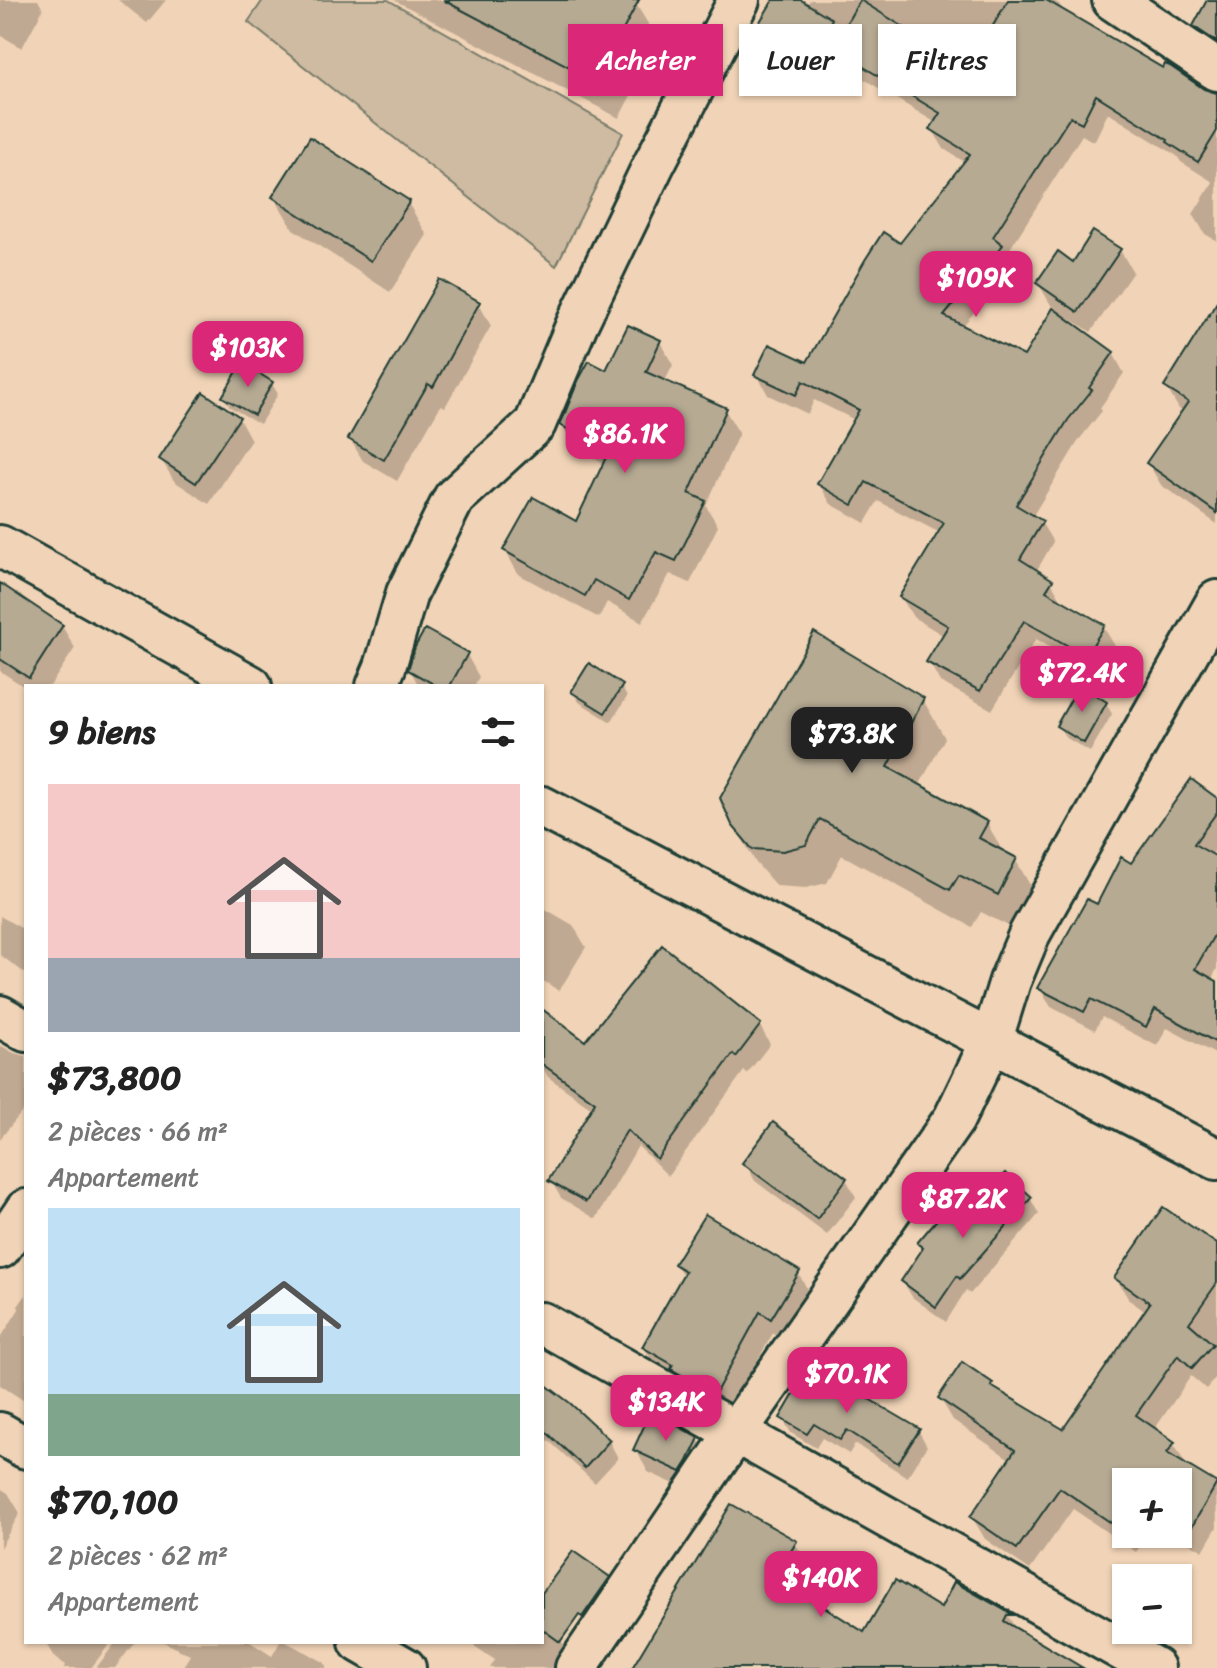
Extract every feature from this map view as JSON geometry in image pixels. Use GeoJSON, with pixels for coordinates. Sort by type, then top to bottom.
{"type":"FeatureCollection","features":[{"type":"Feature","properties":{"kind":"street"},"geometry":{"type":"LineString","coordinates":[[378,684],[407,593],[454,498],[535,424],[577,324],[739,0]]}},
{"type":"Feature","properties":{"kind":"street"},"geometry":{"type":"LineString","coordinates":[[1113,0],[1217,70]]}},
{"type":"Feature","properties":{"kind":"street"},"geometry":{"type":"LineString","coordinates":[[0,546],[247,684]]}},
{"type":"Feature","properties":{"kind":"street"},"geometry":{"type":"LineString","coordinates":[[576,1668],[954,1119],[991,1042],[1010,981],[1030,933],[1217,601]]}},
{"type":"Feature","properties":{"kind":"street"},"geometry":{"type":"LineString","coordinates":[[544,808],[1217,1159]]}},
{"type":"Feature","properties":{"kind":"street"},"geometry":{"type":"LineString","coordinates":[[0,1016],[24,1030]]}},
{"type":"Feature","properties":{"kind":"street"},"geometry":{"type":"LineString","coordinates":[[0,1248],[24,1213]]}},
{"type":"Feature","properties":{"kind":"street"},"geometry":{"type":"LineString","coordinates":[[544,1324],[1154,1668]]}},
{"type":"Feature","properties":{"kind":"street"},"geometry":{"type":"LineString","coordinates":[[0,1433],[24,1447]]}},
{"type":"Feature","properties":{"kind":"street"},"geometry":{"type":"LineString","coordinates":[[363,1644],[405,1668]]}},
{"type":"Feature","properties":{"kind":"shaded area"},"geometry":{"type":"Polygon","coordinates":[[[263,0],[388,0],[623,133],[556,266],[248,22],[263,0]]]}},
{"type":"Feature","properties":{"kind":"building"},"geometry":{"type":"Polygon","coordinates":[[[443,0],[639,0],[626,24],[568,24],[568,66],[443,0]]]}},
{"type":"Feature","properties":{"kind":"building"},"geometry":{"type":"Polygon","coordinates":[[[773,0],[801,0],[832,19],[829,24],[759,24],[773,0]]]}},
{"type":"Feature","properties":{"kind":"building"},"geometry":{"type":"Polygon","coordinates":[[[860,0],[899,24],[878,24],[878,76],[862,66],[862,24],[846,24],[860,0]]]}},
{"type":"Feature","properties":{"kind":"building"},"geometry":{"type":"Polygon","coordinates":[[[1008,0],[1046,0],[1163,68],[1165,64],[1170,66],[1204,89],[1217,93],[1217,131],[1198,162],[1096,95],[1082,123],[1070,117],[993,237],[1003,245],[944,316],[1024,356],[1053,308],[1114,352],[1016,505],[1043,521],[1020,559],[1053,580],[1046,591],[1105,625],[1086,656],[1024,621],[980,691],[926,662],[948,626],[899,597],[944,523],[866,482],[853,505],[817,484],[859,410],[803,381],[796,395],[754,375],[769,344],[807,362],[883,232],[900,243],[970,154],[930,129],[940,113],[912,96],[1016,96],[1016,24],[994,24],[1008,0]]]}},
{"type":"Feature","properties":{"kind":"building"},"geometry":{"type":"Polygon","coordinates":[[[1207,0],[1217,0],[1217,42],[1193,26],[1207,0]]]}},
{"type":"Feature","properties":{"kind":"building"},"geometry":{"type":"Polygon","coordinates":[[[310,137],[410,201],[371,261],[272,197],[310,137]]]}},
{"type":"Feature","properties":{"kind":"building"},"geometry":{"type":"Polygon","coordinates":[[[1093,231],[1121,249],[1078,312],[1036,283],[1058,251],[1073,262],[1093,231]]]}},
{"type":"Feature","properties":{"kind":"building"},"geometry":{"type":"Polygon","coordinates":[[[439,279],[480,302],[433,387],[428,384],[384,460],[348,439],[439,279]]]}},
{"type":"Feature","properties":{"kind":"building"},"geometry":{"type":"Polygon","coordinates":[[[1217,302],[1217,513],[1146,463],[1188,402],[1164,387],[1217,302]]]}},
{"type":"Feature","properties":{"kind":"building"},"geometry":{"type":"Polygon","coordinates":[[[628,325],[661,340],[646,372],[727,408],[689,493],[706,501],[676,561],[656,552],[629,600],[594,580],[585,596],[503,550],[533,497],[576,521],[609,451],[560,425],[589,361],[606,370],[628,325]]]}},
{"type":"Feature","properties":{"kind":"building"},"geometry":{"type":"Polygon","coordinates":[[[242,363],[273,382],[254,415],[222,397],[242,363]]]}},
{"type":"Feature","properties":{"kind":"building"},"geometry":{"type":"Polygon","coordinates":[[[203,392],[240,417],[196,483],[159,459],[203,392]]]}},
{"type":"Feature","properties":{"kind":"building"},"geometry":{"type":"Polygon","coordinates":[[[0,583],[63,625],[29,678],[0,659],[0,583]]]}},
{"type":"Feature","properties":{"kind":"building"},"geometry":{"type":"Polygon","coordinates":[[[425,629],[468,653],[451,684],[433,684],[408,670],[425,629]]]}},
{"type":"Feature","properties":{"kind":"building"},"geometry":{"type":"Polygon","coordinates":[[[814,632],[924,698],[888,767],[988,822],[979,838],[1017,858],[998,895],[959,875],[950,890],[820,819],[806,845],[783,851],[752,849],[732,825],[720,798],[814,632]]]}},
{"type":"Feature","properties":{"kind":"building"},"geometry":{"type":"Polygon","coordinates":[[[589,663],[623,685],[605,713],[571,692],[589,663]]]}},
{"type":"Feature","properties":{"kind":"building"},"geometry":{"type":"Polygon","coordinates":[[[1079,685],[1107,702],[1084,743],[1056,726],[1079,685]]]}},
{"type":"Feature","properties":{"kind":"building"},"geometry":{"type":"Polygon","coordinates":[[[1191,779],[1217,798],[1217,812],[1194,844],[1217,857],[1217,930],[1195,969],[1217,981],[1217,1043],[1155,1009],[1146,1027],[1091,999],[1084,1012],[1037,988],[1087,899],[1097,904],[1121,857],[1131,863],[1191,779]]]}},
{"type":"Feature","properties":{"kind":"building"},"geometry":{"type":"Polygon","coordinates":[[[662,945],[761,1024],[736,1057],[733,1054],[657,1159],[627,1130],[586,1202],[548,1181],[595,1102],[544,1065],[544,1010],[585,1041],[662,945]]]}},
{"type":"Feature","properties":{"kind":"building"},"geometry":{"type":"Polygon","coordinates":[[[773,1122],[847,1178],[817,1219],[742,1163],[773,1122]]]}},
{"type":"Feature","properties":{"kind":"building"},"geometry":{"type":"Polygon","coordinates":[[[1005,1173],[1032,1197],[960,1279],[957,1276],[936,1307],[901,1281],[923,1248],[917,1243],[945,1210],[959,1222],[1005,1173]]]}},
{"type":"Feature","properties":{"kind":"building"},"geometry":{"type":"Polygon","coordinates":[[[1163,1207],[1217,1244],[1217,1283],[1189,1323],[1213,1344],[1192,1368],[1178,1355],[1136,1415],[1175,1442],[1167,1453],[1192,1468],[1112,1468],[1112,1523],[1060,1488],[1017,1549],[970,1517],[1015,1450],[938,1398],[962,1362],[993,1383],[991,1386],[1063,1429],[1150,1303],[1114,1278],[1163,1207]]]}},
{"type":"Feature","properties":{"kind":"building"},"geometry":{"type":"Polygon","coordinates":[[[705,1214],[800,1271],[771,1319],[760,1312],[715,1394],[671,1369],[673,1365],[642,1347],[685,1271],[674,1264],[705,1214]]]}},
{"type":"Feature","properties":{"kind":"building"},"geometry":{"type":"Polygon","coordinates":[[[811,1365],[920,1429],[898,1463],[847,1430],[840,1440],[814,1424],[807,1434],[780,1418],[811,1365]]]}},
{"type":"Feature","properties":{"kind":"building"},"geometry":{"type":"Polygon","coordinates":[[[544,1384],[610,1440],[585,1468],[544,1430],[544,1384]]]}},
{"type":"Feature","properties":{"kind":"building"},"geometry":{"type":"Polygon","coordinates":[[[651,1411],[699,1438],[681,1472],[633,1450],[651,1411]]]}},
{"type":"Feature","properties":{"kind":"building"},"geometry":{"type":"Polygon","coordinates":[[[1192,1468],[1217,1483],[1192,1527],[1192,1468]]]}},
{"type":"Feature","properties":{"kind":"building"},"geometry":{"type":"Polygon","coordinates":[[[731,1504],[797,1541],[776,1576],[864,1632],[895,1580],[941,1608],[954,1582],[1013,1615],[1007,1615],[1004,1621],[1083,1668],[632,1668],[731,1504]]]}},
{"type":"Feature","properties":{"kind":"building"},"geometry":{"type":"Polygon","coordinates":[[[573,1551],[610,1577],[560,1642],[544,1630],[544,1590],[573,1551]]]}}]}
